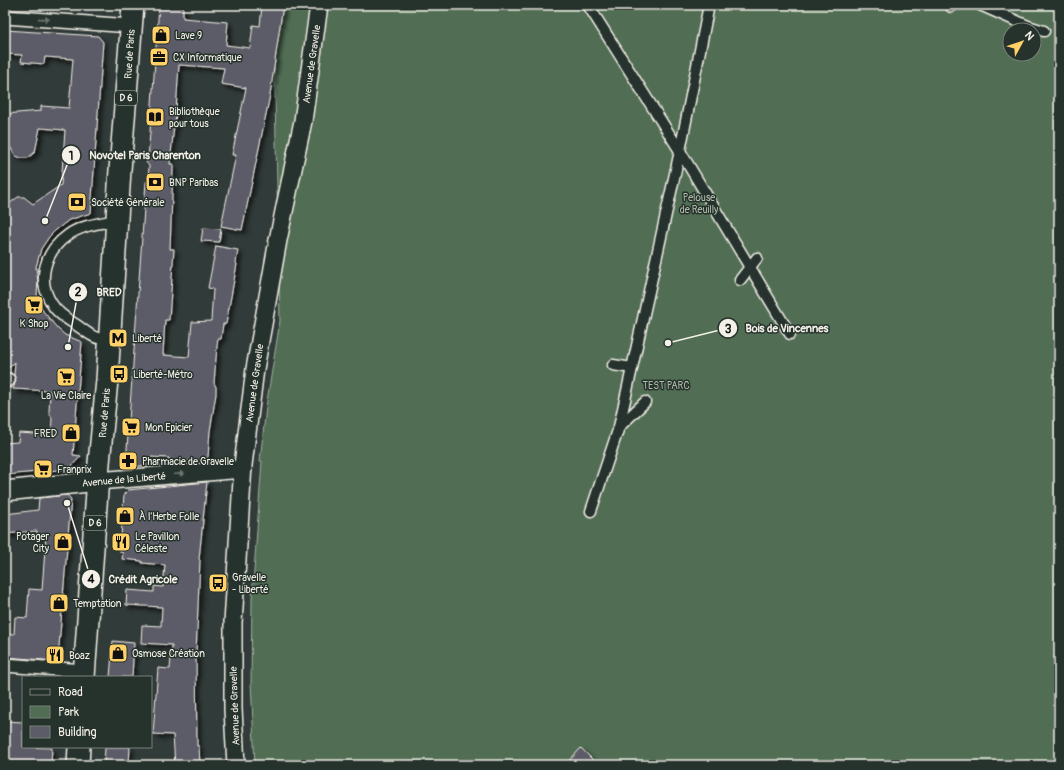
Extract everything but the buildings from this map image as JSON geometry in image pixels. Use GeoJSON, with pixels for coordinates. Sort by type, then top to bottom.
{"type":"FeatureCollection","features":[{"type":"Feature","properties":{"kind":"main road","name":"Rue de Paris"},"geometry":{"type":"LineString","coordinates":[[84,674],[110,341],[117,220],[133,5]]}},
{"type":"Feature","properties":{"kind":"main road","name":"Avenue de la Liberté"},"geometry":{"type":"LineString","coordinates":[[5,491],[98,481]]}},
{"type":"Feature","properties":{"kind":"main road"},"geometry":{"type":"LineString","coordinates":[[78,765],[79,748]]}},
{"type":"Feature","properties":{"kind":"street","name":"Avenue de Gravelle"},"geometry":{"type":"LineString","coordinates":[[236,765],[233,709],[233,623],[243,470],[255,369],[278,240],[303,121],[320,5]]}},
{"type":"Feature","properties":{"kind":"street"},"geometry":{"type":"LineString","coordinates":[[588,5],[680,152],[790,334]]}},
{"type":"Feature","properties":{"kind":"street"},"geometry":{"type":"LineString","coordinates":[[591,511],[619,427],[680,152],[709,5]]}},
{"type":"Feature","properties":{"kind":"street"},"geometry":{"type":"LineString","coordinates":[[980,5],[1028,26],[1044,31]]}},
{"type":"Feature","properties":{"kind":"street"},"geometry":{"type":"LineString","coordinates":[[5,17],[132,26]]}},
{"type":"Feature","properties":{"kind":"street"},"geometry":{"type":"LineString","coordinates":[[110,341],[96,339],[61,315],[52,306],[47,296],[43,275],[48,258],[53,250],[61,240],[69,234],[84,227],[117,220]]}},
{"type":"Feature","properties":{"kind":"street"},"geometry":{"type":"LineString","coordinates":[[740,280],[757,258]]}},
{"type":"Feature","properties":{"kind":"street"},"geometry":{"type":"LineString","coordinates":[[613,365],[632,368]]}},
{"type":"Feature","properties":{"kind":"street"},"geometry":{"type":"LineString","coordinates":[[619,427],[645,402]]}},
{"type":"Feature","properties":{"kind":"street","name":"Avenue de la Liberté"},"geometry":{"type":"LineString","coordinates":[[98,481],[243,470]]}},
{"type":"Feature","properties":{"kind":"street"},"geometry":{"type":"LineString","coordinates":[[5,665],[84,674]]}},
{"type":"Feature","properties":{"kind":"green space","name":"TEST PARC"},"geometry":{"type":"Polygon","coordinates":[[[273,5],[1059,5],[1059,765],[255,765],[251,682],[252,599],[262,461],[260,461],[266,407],[280,321],[273,5]]]}},
{"type":"Feature","properties":{"kind":"place","name":"Lave 9"},"geometry":{"type":"Point","coordinates":[161,35]}},
{"type":"Feature","properties":{"kind":"place","name":"CX Informatique"},"geometry":{"type":"Point","coordinates":[159,57]}},
{"type":"Feature","properties":{"kind":"place","name":"Bibliothèque pour tous"},"geometry":{"type":"Point","coordinates":[155,117]}},
{"type":"Feature","properties":{"kind":"place","name":"BNP Paribas"},"geometry":{"type":"Point","coordinates":[155,182]}},
{"type":"Feature","properties":{"kind":"place","name":"Société Générale"},"geometry":{"type":"Point","coordinates":[77,202]}},
{"type":"Feature","properties":{"kind":"place","name":"Novotel Paris Charenton"},"geometry":{"type":"Point","coordinates":[45,221]}},
{"type":"Feature","properties":{"kind":"place","name":"K Shop"},"geometry":{"type":"Point","coordinates":[34,305]}},
{"type":"Feature","properties":{"kind":"place","name":"Liberté"},"geometry":{"type":"Point","coordinates":[118,338]}},
{"type":"Feature","properties":{"kind":"place","name":"Bois de Vincennes"},"geometry":{"type":"Point","coordinates":[668,343]}},
{"type":"Feature","properties":{"kind":"place","name":"BRED"},"geometry":{"type":"Point","coordinates":[68,347]}},
{"type":"Feature","properties":{"kind":"place","name":"Liberté-Métro"},"geometry":{"type":"Point","coordinates":[119,374]}},
{"type":"Feature","properties":{"kind":"place","name":"La Vie Claire"},"geometry":{"type":"Point","coordinates":[66,377]}},
{"type":"Feature","properties":{"kind":"place","name":"Mon Epicier"},"geometry":{"type":"Point","coordinates":[131,427]}},
{"type":"Feature","properties":{"kind":"place","name":"FRED"},"geometry":{"type":"Point","coordinates":[71,433]}},
{"type":"Feature","properties":{"kind":"place","name":"Pharmacie de Gravelle"},"geometry":{"type":"Point","coordinates":[128,461]}},
{"type":"Feature","properties":{"kind":"place","name":"Franprix"},"geometry":{"type":"Point","coordinates":[43,469]}},
{"type":"Feature","properties":{"kind":"place","name":"Crédit Agricole"},"geometry":{"type":"Point","coordinates":[67,503]}},
{"type":"Feature","properties":{"kind":"place","name":"À l'Herbe Folle"},"geometry":{"type":"Point","coordinates":[125,516]}},
{"type":"Feature","properties":{"kind":"place","name":"Potager City"},"geometry":{"type":"Point","coordinates":[63,542]}},
{"type":"Feature","properties":{"kind":"place","name":"Le Pavillon Céleste"},"geometry":{"type":"Point","coordinates":[121,542]}},
{"type":"Feature","properties":{"kind":"place","name":"Gravelle - Liberté"},"geometry":{"type":"Point","coordinates":[218,583]}},
{"type":"Feature","properties":{"kind":"place","name":"Temptation"},"geometry":{"type":"Point","coordinates":[59,603]}},
{"type":"Feature","properties":{"kind":"place","name":"Osmose Création"},"geometry":{"type":"Point","coordinates":[118,653]}},
{"type":"Feature","properties":{"kind":"place","name":"Boaz"},"geometry":{"type":"Point","coordinates":[55,655]}},
{"type":"Feature","properties":{"kind":"park label","name":"Pelouse de Reuilly"},"geometry":{"type":"Point","coordinates":[699,202]}}]}
